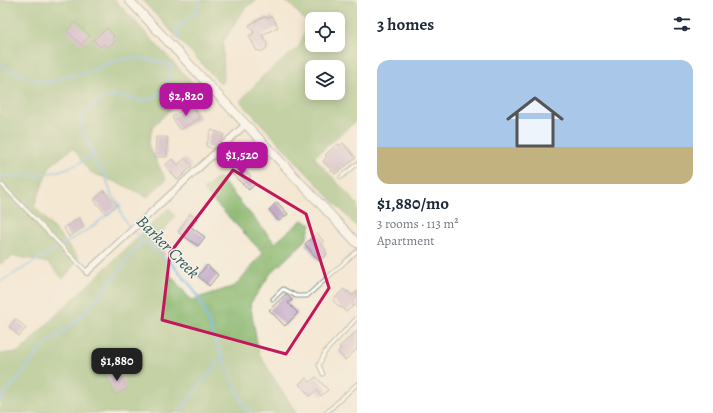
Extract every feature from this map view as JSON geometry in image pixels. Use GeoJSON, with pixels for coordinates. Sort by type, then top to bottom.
{"type":"FeatureCollection","features":[{"type":"Feature","properties":{"kind":"street"},"geometry":{"type":"LineString","coordinates":[[129,0],[357,243]]}},
{"type":"Feature","properties":{"kind":"street"},"geometry":{"type":"LineString","coordinates":[[87,272],[246,124]]}},
{"type":"Feature","properties":{"kind":"lane"},"geometry":{"type":"LineString","coordinates":[[341,177],[357,164]]}},
{"type":"Feature","properties":{"kind":"lane"},"geometry":{"type":"LineString","coordinates":[[2,186],[87,272]]}},
{"type":"Feature","properties":{"kind":"lane"},"geometry":{"type":"LineString","coordinates":[[273,299],[283,288],[296,296],[307,296],[357,251]]}},
{"type":"Feature","properties":{"kind":"lane"},"geometry":{"type":"LineString","coordinates":[[323,374],[319,365],[325,352],[357,318]]}},
{"type":"Feature","properties":{"kind":"lane"},"geometry":{"type":"LineString","coordinates":[[326,413],[357,384]]}},
{"type":"Feature","properties":{"kind":"highlighted area"},"geometry":{"type":"Polygon","coordinates":[[[233,170],[306,214],[329,288],[286,354],[162,320],[170,253],[233,170]]]}},
{"type":"Feature","properties":{"kind":"green space"},"geometry":{"type":"Polygon","coordinates":[[[0,0],[115,0],[195,86],[153,126],[148,145],[166,180],[147,197],[128,187],[90,172],[73,148],[50,166],[34,206],[79,258],[63,279],[49,263],[14,256],[0,264],[0,0]]]}},
{"type":"Feature","properties":{"kind":"green space"},"geometry":{"type":"Polygon","coordinates":[[[142,0],[257,0],[245,8],[223,42],[224,78],[221,84],[142,0]]]}},
{"type":"Feature","properties":{"kind":"green space"},"geometry":{"type":"Polygon","coordinates":[[[282,0],[357,0],[357,120],[314,157],[357,204],[357,227],[240,101],[263,76],[299,47],[305,32],[305,52],[345,52],[345,12],[305,12],[305,21],[290,4],[282,0]]]}},
{"type":"Feature","properties":{"kind":"green space"},"geometry":{"type":"Polygon","coordinates":[[[219,177],[275,243],[302,220],[311,224],[306,240],[271,273],[250,304],[259,354],[296,413],[0,413],[0,354],[19,352],[169,208],[175,217],[160,234],[167,271],[191,300],[235,286],[263,253],[203,190],[219,177]]]}},
{"type":"Feature","properties":{"kind":"building"},"geometry":{"type":"Polygon","coordinates":[[[265,16],[267,18],[272,16],[278,27],[262,35],[268,45],[266,46],[267,48],[261,52],[259,50],[257,51],[249,36],[254,33],[249,25],[265,16]]]}},
{"type":"Feature","properties":{"kind":"building"},"geometry":{"type":"Polygon","coordinates":[[[75,22],[90,36],[81,45],[67,31],[75,22]]]}},
{"type":"Feature","properties":{"kind":"building"},"geometry":{"type":"Polygon","coordinates":[[[107,28],[114,36],[112,38],[115,41],[108,47],[104,44],[100,47],[93,40],[107,28]]]}},
{"type":"Feature","properties":{"kind":"building"},"geometry":{"type":"Polygon","coordinates":[[[192,104],[200,118],[180,130],[172,117],[192,104]]]}},
{"type":"Feature","properties":{"kind":"building"},"geometry":{"type":"Polygon","coordinates":[[[211,130],[224,134],[222,140],[213,149],[206,146],[211,130]]]}},
{"type":"Feature","properties":{"kind":"building"},"geometry":{"type":"Polygon","coordinates":[[[156,137],[167,137],[167,157],[155,157],[156,137]]]}},
{"type":"Feature","properties":{"kind":"building"},"geometry":{"type":"Polygon","coordinates":[[[343,143],[356,158],[335,174],[323,161],[327,157],[325,155],[338,144],[340,146],[343,143]]]}},
{"type":"Feature","properties":{"kind":"building"},"geometry":{"type":"Polygon","coordinates":[[[185,158],[192,166],[178,180],[165,165],[172,159],[178,165],[185,158]]]}},
{"type":"Feature","properties":{"kind":"building"},"geometry":{"type":"Polygon","coordinates":[[[235,163],[244,172],[245,171],[251,176],[249,178],[255,184],[249,190],[228,170],[235,163]]]}},
{"type":"Feature","properties":{"kind":"building"},"geometry":{"type":"Polygon","coordinates":[[[104,191],[117,205],[106,214],[94,200],[104,191]]]}},
{"type":"Feature","properties":{"kind":"building"},"geometry":{"type":"Polygon","coordinates":[[[277,202],[288,214],[279,221],[269,210],[277,202]]]}},
{"type":"Feature","properties":{"kind":"building"},"geometry":{"type":"Polygon","coordinates":[[[190,214],[197,219],[191,227],[205,237],[198,246],[178,232],[190,214]]]}},
{"type":"Feature","properties":{"kind":"building"},"geometry":{"type":"Polygon","coordinates":[[[79,218],[84,227],[69,237],[64,228],[79,218]]]}},
{"type":"Feature","properties":{"kind":"building"},"geometry":{"type":"Polygon","coordinates":[[[317,233],[324,242],[322,244],[327,254],[319,261],[305,244],[317,233]]]}},
{"type":"Feature","properties":{"kind":"building"},"geometry":{"type":"Polygon","coordinates":[[[207,265],[218,275],[209,286],[198,276],[207,265]]]}},
{"type":"Feature","properties":{"kind":"building"},"geometry":{"type":"Polygon","coordinates":[[[344,289],[352,296],[357,291],[357,308],[354,305],[346,312],[333,300],[344,289]]]}},
{"type":"Feature","properties":{"kind":"building"},"geometry":{"type":"Polygon","coordinates":[[[286,294],[292,300],[288,303],[298,313],[285,326],[269,310],[286,294]]]}},
{"type":"Feature","properties":{"kind":"building"},"geometry":{"type":"Polygon","coordinates":[[[16,319],[26,328],[19,336],[9,327],[16,319]]]}},
{"type":"Feature","properties":{"kind":"building"},"geometry":{"type":"Polygon","coordinates":[[[357,331],[357,349],[345,360],[338,352],[341,349],[339,347],[357,331]]]}},
{"type":"Feature","properties":{"kind":"building"},"geometry":{"type":"Polygon","coordinates":[[[119,370],[127,389],[115,395],[106,375],[119,370]]]}},
{"type":"Feature","properties":{"kind":"building"},"geometry":{"type":"Polygon","coordinates":[[[316,377],[328,390],[321,396],[316,390],[310,396],[299,384],[306,378],[310,382],[316,377]]]}},
{"type":"Feature","properties":{"kind":"waterway","name":"Barker Creek"},"geometry":{"type":"LineString","coordinates":[[180,37],[176,28],[194,14],[201,0]]}},
{"type":"Feature","properties":{"kind":"waterway","name":"Barker Creek"},"geometry":{"type":"LineString","coordinates":[[0,65],[21,75],[48,83],[72,75],[86,73],[117,60],[137,58],[156,61],[172,66],[166,85],[157,95],[146,100],[118,96],[105,98],[97,103],[82,118],[82,129],[96,165],[105,174],[111,194],[120,205],[120,211],[126,223],[143,240],[173,265],[192,287],[202,304],[214,337],[242,402],[251,413]]}},
{"type":"Feature","properties":{"kind":"waterway"},"geometry":{"type":"LineString","coordinates":[[0,176],[24,176],[60,171],[72,167],[93,155]]}},
{"type":"Feature","properties":{"kind":"waterway"},"geometry":{"type":"LineString","coordinates":[[0,282],[89,229],[120,205]]}},
{"type":"Feature","properties":{"kind":"waterway"},"geometry":{"type":"LineString","coordinates":[[0,400],[44,346],[78,320],[101,294],[143,240]]}},
{"type":"Feature","properties":{"kind":"waterway"},"geometry":{"type":"LineString","coordinates":[[178,413],[222,357]]}}]}
